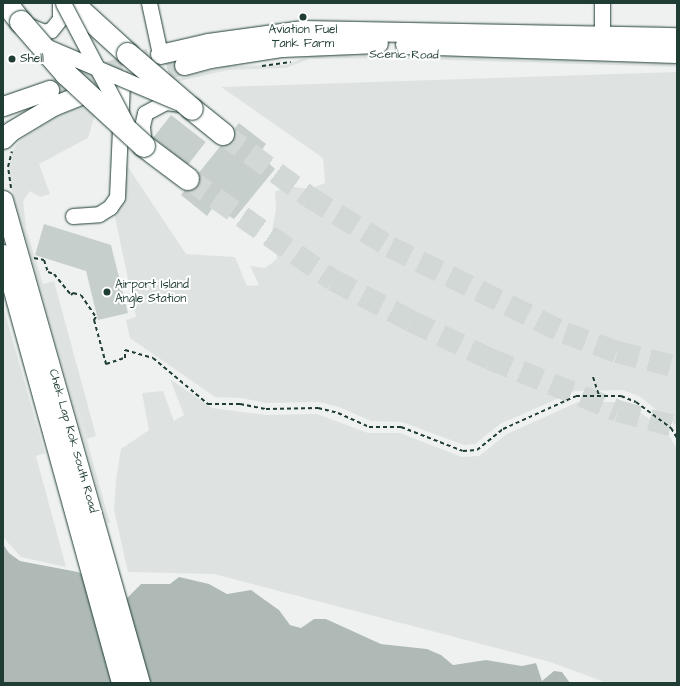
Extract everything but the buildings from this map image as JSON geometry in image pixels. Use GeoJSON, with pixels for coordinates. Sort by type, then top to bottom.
{"type":"FeatureCollection","features":[{"type":"Feature","properties":{"kind":"highway"},"geometry":{"type":"LineString","coordinates":[[6,3],[38,43],[72,79],[139,142],[188,179]]}},
{"type":"Feature","properties":{"kind":"highway"},"geometry":{"type":"LineString","coordinates":[[72,3],[185,106],[223,134]]}},
{"type":"Feature","properties":{"kind":"main road","name":"Scenic Road"},"geometry":{"type":"LineString","coordinates":[[160,54],[229,39],[303,30],[677,38]]}},
{"type":"Feature","properties":{"kind":"main road","name":"Scenic Road"},"geometry":{"type":"LineString","coordinates":[[184,65],[233,54],[319,44],[379,43],[677,53]]}},
{"type":"Feature","properties":{"kind":"main road"},"geometry":{"type":"LineString","coordinates":[[3,106],[49,90]]}},
{"type":"Feature","properties":{"kind":"main road"},"geometry":{"type":"LineString","coordinates":[[3,139],[11,131],[53,106],[78,96]]}},
{"type":"Feature","properties":{"kind":"main road","name":"Chek Lap Kok South Road"},"geometry":{"type":"LineString","coordinates":[[3,200],[100,534],[140,683]]}},
{"type":"Feature","properties":{"kind":"main road","name":"Chek Lap Kok South Road"},"geometry":{"type":"LineString","coordinates":[[3,254],[121,683]]}},
{"type":"Feature","properties":{"kind":"lane"},"geometry":{"type":"LineString","coordinates":[[21,22],[38,30],[51,30],[60,19],[61,3]]}},
{"type":"Feature","properties":{"kind":"lane"},"geometry":{"type":"LineString","coordinates":[[61,3],[97,70],[139,142]]}},
{"type":"Feature","properties":{"kind":"lane"},"geometry":{"type":"LineString","coordinates":[[149,3],[160,54]]}},
{"type":"Feature","properties":{"kind":"lane"},"geometry":{"type":"LineString","coordinates":[[602,3],[602,36]]}},
{"type":"Feature","properties":{"kind":"lane"},"geometry":{"type":"LineString","coordinates":[[38,43],[97,70],[185,106]]}},
{"type":"Feature","properties":{"kind":"lane"},"geometry":{"type":"LineString","coordinates":[[73,216],[99,214],[110,206],[117,196],[122,81]]}},
{"type":"Feature","properties":{"kind":"lane"},"geometry":{"type":"LineString","coordinates":[[139,142],[146,113],[157,105],[185,106]]}},
{"type":"Feature","properties":{"kind":"path"},"geometry":{"type":"LineString","coordinates":[[260,66],[293,62]]}},
{"type":"Feature","properties":{"kind":"path"},"geometry":{"type":"LineString","coordinates":[[36,258],[44,260],[48,272],[54,274],[71,295],[73,293],[81,295],[96,317],[94,320],[106,364],[125,358],[125,350],[154,358],[208,404],[240,404],[266,409],[318,408],[338,413],[370,427],[401,428],[463,451],[477,450],[503,429],[576,396],[621,396],[636,402],[671,428],[677,438]]}},
{"type":"Feature","properties":{"kind":"path"},"geometry":{"type":"LineString","coordinates":[[593,377],[599,396]]}},
{"type":"Feature","properties":{"kind":"shaded area"},"geometry":{"type":"Polygon","coordinates":[[[3,3],[677,3],[677,683],[570,683],[562,672],[542,681],[536,663],[522,666],[486,660],[452,665],[441,655],[427,649],[381,644],[326,619],[314,619],[301,628],[290,625],[279,610],[251,590],[227,594],[209,584],[141,584],[126,599],[78,572],[20,561],[9,553],[3,544],[3,3]]]}},
{"type":"Feature","properties":{"kind":"shaded area"},"geometry":{"type":"Polygon","coordinates":[[[383,54],[677,64],[677,67],[382,58],[309,59],[286,68],[228,70],[137,91],[136,88],[228,66],[286,65],[307,56],[383,54]]]}},
{"type":"Feature","properties":{"kind":"shaded area"},"geometry":{"type":"Polygon","coordinates":[[[677,72],[677,426],[639,396],[622,390],[575,391],[500,424],[475,444],[464,445],[402,422],[371,421],[339,407],[319,402],[266,403],[241,398],[215,397],[130,338],[126,320],[136,317],[114,212],[126,164],[186,254],[235,257],[247,286],[259,285],[250,266],[265,268],[277,259],[272,231],[276,209],[275,192],[286,186],[310,189],[325,183],[323,158],[221,87],[677,72]]]}},
{"type":"Feature","properties":{"kind":"shaded area"},"geometry":{"type":"Polygon","coordinates":[[[96,99],[96,111],[88,138],[39,164],[50,194],[40,197],[30,191],[23,201],[26,228],[43,284],[54,281],[96,436],[87,439],[72,387],[110,523],[107,523],[11,187],[8,167],[11,153],[20,140],[54,118],[96,99]]]}},
{"type":"Feature","properties":{"kind":"shaded area"},"geometry":{"type":"Polygon","coordinates":[[[3,306],[45,453],[36,456],[66,567],[21,557],[3,537],[3,306]]]}},
{"type":"Feature","properties":{"kind":"shaded area"},"geometry":{"type":"Polygon","coordinates":[[[170,379],[212,408],[266,415],[317,414],[368,433],[400,433],[462,457],[479,456],[507,434],[578,402],[620,402],[633,407],[667,432],[677,449],[677,683],[607,683],[550,662],[214,574],[128,572],[114,510],[116,480],[121,449],[149,430],[142,393],[163,391],[174,421],[184,415],[170,379]]]}},
{"type":"Feature","properties":{"kind":"shaded area"},"geometry":{"type":"Polygon","coordinates":[[[3,544],[9,553],[20,561],[78,572],[126,599],[141,584],[170,584],[179,577],[209,584],[227,594],[251,590],[279,610],[290,625],[301,628],[314,619],[326,619],[381,644],[427,649],[441,655],[453,665],[486,660],[522,666],[536,663],[542,681],[554,671],[562,672],[570,683],[3,683],[3,544]]]}},
{"type":"Feature","properties":{"kind":"tunnel"},"geometry":{"type":"LineString","coordinates":[[49,90],[160,54]]}},
{"type":"Feature","properties":{"kind":"tunnel"},"geometry":{"type":"LineString","coordinates":[[112,85],[184,65]]}},
{"type":"Feature","properties":{"kind":"tunnel"},"geometry":{"type":"LineString","coordinates":[[223,134],[309,197],[390,247],[565,333],[617,352],[677,367]]}},
{"type":"Feature","properties":{"kind":"tunnel"},"geometry":{"type":"LineString","coordinates":[[188,179],[333,280],[411,321],[490,359],[618,411],[677,427]]}},
{"type":"Feature","properties":{"kind":"place","name":"Aviation Fuel Tank Farm"},"geometry":{"type":"Point","coordinates":[303,17]}},
{"type":"Feature","properties":{"kind":"place","name":"Shell"},"geometry":{"type":"Point","coordinates":[12,59]}},
{"type":"Feature","properties":{"kind":"place","name":"Airport Island Angle Station"},"geometry":{"type":"Point","coordinates":[107,292]}}]}
